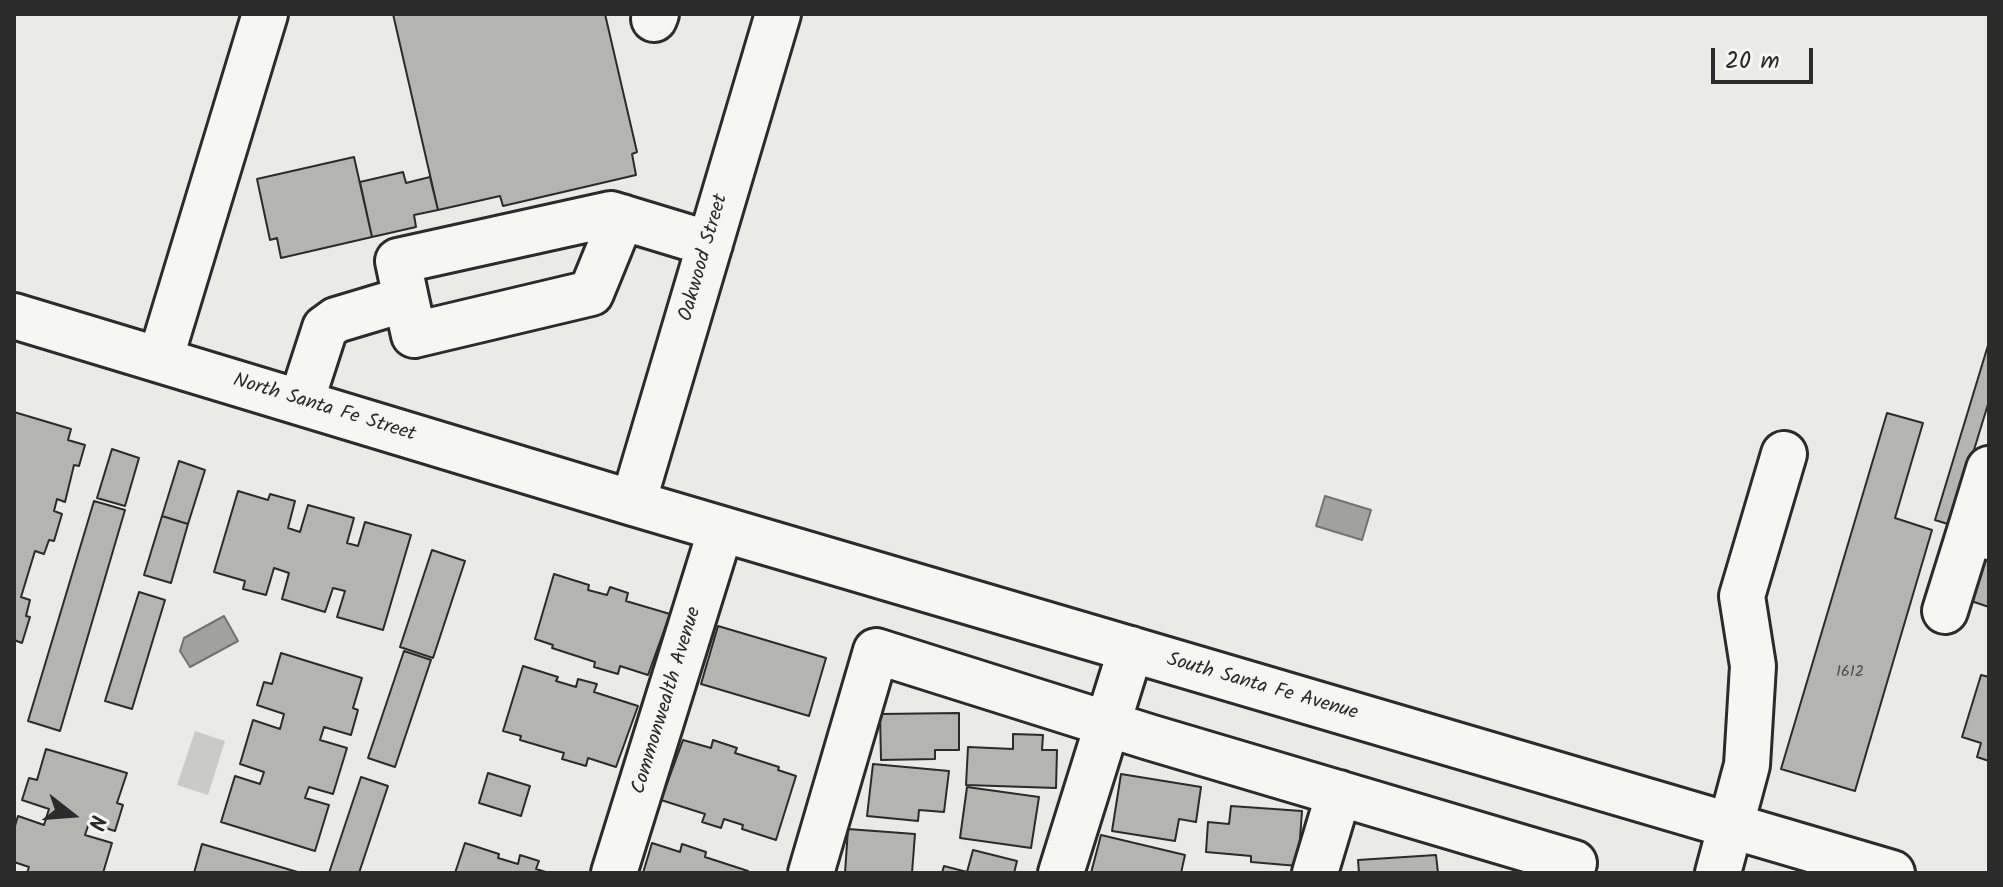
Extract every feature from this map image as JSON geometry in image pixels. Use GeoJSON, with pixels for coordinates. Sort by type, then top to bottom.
{"type":"FeatureCollection","features":[{"type":"Feature","properties":{"kind":"street"},"geometry":{"type":"LineString","coordinates":[[160,360],[265,14]]}},
{"type":"Feature","properties":{"kind":"street","name":"Oakwood Street"},"geometry":{"type":"LineString","coordinates":[[633,503],[778,14]]}},
{"type":"Feature","properties":{"kind":"street"},"geometry":{"type":"LineString","coordinates":[[622,217],[591,293],[414,335],[398,261],[611,214],[622,217],[710,244]]}},
{"type":"Feature","properties":{"kind":"street"},"geometry":{"type":"LineString","coordinates":[[301,402],[325,328],[336,320],[406,299]]}},
{"type":"Feature","properties":{"kind":"street","name":"North Santa Fe Street"},"geometry":{"type":"LineString","coordinates":[[14,316],[633,503]]}},
{"type":"Feature","properties":{"kind":"street"},"geometry":{"type":"LineString","coordinates":[[1718,873],[1747,765],[1753,666],[1742,596],[1784,454]]}},
{"type":"Feature","properties":{"kind":"street"},"geometry":{"type":"LineString","coordinates":[[1945,611],[1980,534],[1989,469]]}},
{"type":"Feature","properties":{"kind":"street","name":"South Santa Fe Avenue"},"geometry":{"type":"LineString","coordinates":[[633,503],[1892,873]]}},
{"type":"Feature","properties":{"kind":"street","name":"Commonwealth Avenue"},"geometry":{"type":"LineString","coordinates":[[614,873],[721,529]]}},
{"type":"Feature","properties":{"kind":"street"},"geometry":{"type":"LineString","coordinates":[[1061,873],[1131,649]]}},
{"type":"Feature","properties":{"kind":"street"},"geometry":{"type":"LineString","coordinates":[[811,873],[876,651],[1108,725],[1574,863],[1570,873]]}},
{"type":"Feature","properties":{"kind":"street"},"geometry":{"type":"LineString","coordinates":[[1315,873],[1339,793]]}},
{"type":"Feature","properties":{"kind":"shaded area"},"geometry":{"type":"Polygon","coordinates":[[[1325,496],[1371,510],[1362,540],[1316,526],[1325,496]]]}},
{"type":"Feature","properties":{"kind":"shaded area"},"geometry":{"type":"Polygon","coordinates":[[[224,616],[238,641],[190,667],[180,651],[184,638],[224,616]]]}},
{"type":"Feature","properties":{"kind":"shaded area"},"geometry":{"type":"Polygon","coordinates":[[[195,731],[225,741],[208,795],[177,785],[195,731]]]}},
{"type":"Feature","properties":{"kind":"building"},"geometry":{"type":"Polygon","coordinates":[[[393,14],[605,14],[637,152],[632,154],[636,175],[503,206],[500,196],[438,210],[393,14]]]}},
{"type":"Feature","properties":{"kind":"building"},"geometry":{"type":"Polygon","coordinates":[[[354,157],[372,237],[281,258],[277,238],[270,240],[257,179],[354,157]]]}},
{"type":"Feature","properties":{"kind":"building"},"geometry":{"type":"Polygon","coordinates":[[[403,172],[406,183],[430,177],[438,210],[414,215],[416,227],[372,237],[360,182],[403,172]]]}},
{"type":"Feature","properties":{"kind":"building"},"geometry":{"type":"Polygon","coordinates":[[[1989,342],[1989,401],[1951,525],[1935,520],[1989,342]]]}},
{"type":"Feature","properties":{"kind":"building"},"geometry":{"type":"Polygon","coordinates":[[[14,412],[71,429],[68,440],[85,445],[79,466],[74,465],[65,502],[57,499],[54,511],[62,514],[54,541],[49,540],[44,554],[35,551],[21,597],[30,600],[26,616],[30,617],[22,643],[14,640],[14,412]]]}},
{"type":"Feature","properties":{"kind":"building"},"geometry":{"type":"Polygon","coordinates":[[[1887,413],[1923,423],[1895,518],[1932,530],[1855,791],[1781,769],[1887,413]]]}},
{"type":"Feature","properties":{"kind":"building"},"geometry":{"type":"Polygon","coordinates":[[[112,449],[139,458],[125,506],[97,498],[112,449]]]}},
{"type":"Feature","properties":{"kind":"building"},"geometry":{"type":"Polygon","coordinates":[[[179,461],[205,470],[188,524],[162,516],[179,461]]]}},
{"type":"Feature","properties":{"kind":"building"},"geometry":{"type":"Polygon","coordinates":[[[238,491],[268,500],[270,494],[295,501],[288,528],[300,532],[308,505],[354,518],[347,543],[358,546],[365,522],[411,535],[383,630],[337,617],[345,591],[333,588],[325,612],[282,599],[289,573],[274,568],[266,595],[243,589],[245,581],[214,572],[238,491]]]}},
{"type":"Feature","properties":{"kind":"building"},"geometry":{"type":"Polygon","coordinates":[[[94,501],[125,510],[60,731],[28,721],[94,501]]]}},
{"type":"Feature","properties":{"kind":"building"},"geometry":{"type":"Polygon","coordinates":[[[162,516],[188,524],[171,583],[144,575],[162,516]]]}},
{"type":"Feature","properties":{"kind":"building"},"geometry":{"type":"Polygon","coordinates":[[[432,550],[465,561],[433,658],[400,647],[432,550]]]}},
{"type":"Feature","properties":{"kind":"building"},"geometry":{"type":"Polygon","coordinates":[[[1985,555],[1989,556],[1989,607],[1971,601],[1985,555]]]}},
{"type":"Feature","properties":{"kind":"building"},"geometry":{"type":"Polygon","coordinates":[[[554,574],[589,585],[588,590],[607,595],[610,587],[628,593],[626,601],[670,614],[648,675],[620,666],[618,674],[594,667],[595,662],[535,639],[554,574]]]}},
{"type":"Feature","properties":{"kind":"building"},"geometry":{"type":"Polygon","coordinates":[[[139,592],[165,600],[132,709],[105,701],[139,592]]]}},
{"type":"Feature","properties":{"kind":"building"},"geometry":{"type":"Polygon","coordinates":[[[718,626],[826,658],[809,716],[701,684],[718,626]]]}},
{"type":"Feature","properties":{"kind":"building"},"geometry":{"type":"Polygon","coordinates":[[[404,651],[431,660],[395,767],[368,758],[404,651]]]}},
{"type":"Feature","properties":{"kind":"building"},"geometry":{"type":"Polygon","coordinates":[[[281,653],[362,678],[353,708],[358,710],[351,735],[324,727],[320,740],[347,748],[333,794],[309,787],[305,798],[329,805],[315,851],[221,822],[235,776],[260,784],[264,772],[240,764],[253,720],[280,729],[284,714],[257,705],[264,682],[272,684],[281,653]]]}},
{"type":"Feature","properties":{"kind":"building"},"geometry":{"type":"Polygon","coordinates":[[[523,666],[558,677],[556,681],[576,687],[578,679],[597,684],[594,692],[638,706],[616,767],[588,758],[586,766],[562,759],[564,753],[520,740],[521,736],[503,731],[523,666]]]}},
{"type":"Feature","properties":{"kind":"building"},"geometry":{"type":"Polygon","coordinates":[[[1981,675],[1989,677],[1989,761],[1977,757],[1981,743],[1962,737],[1981,675]]]}},
{"type":"Feature","properties":{"kind":"building"},"geometry":{"type":"Polygon","coordinates":[[[959,713],[959,750],[935,750],[935,759],[881,760],[880,714],[959,713]]]}},
{"type":"Feature","properties":{"kind":"building"},"geometry":{"type":"Polygon","coordinates":[[[1013,734],[1043,735],[1042,750],[1057,750],[1056,788],[966,785],[968,747],[1013,749],[1013,734]]]}},
{"type":"Feature","properties":{"kind":"building"},"geometry":{"type":"Polygon","coordinates":[[[683,740],[711,748],[713,740],[737,748],[735,753],[779,767],[778,770],[796,776],[776,840],[742,829],[743,825],[724,819],[721,828],[702,822],[705,814],[661,800],[683,740]]]}},
{"type":"Feature","properties":{"kind":"building"},"geometry":{"type":"Polygon","coordinates":[[[46,749],[127,773],[117,803],[123,805],[115,831],[89,823],[85,835],[112,843],[103,873],[27,873],[29,867],[14,862],[14,829],[18,816],[44,825],[49,809],[22,800],[29,778],[37,780],[46,749]]]}},
{"type":"Feature","properties":{"kind":"building"},"geometry":{"type":"Polygon","coordinates":[[[873,764],[949,771],[944,812],[919,810],[918,821],[867,816],[873,764]]]}},
{"type":"Feature","properties":{"kind":"building"},"geometry":{"type":"Polygon","coordinates":[[[488,773],[530,786],[521,816],[479,803],[488,773]]]}},
{"type":"Feature","properties":{"kind":"building"},"geometry":{"type":"Polygon","coordinates":[[[1121,774],[1201,787],[1196,822],[1179,819],[1175,841],[1112,831],[1121,774]]]}},
{"type":"Feature","properties":{"kind":"building"},"geometry":{"type":"Polygon","coordinates":[[[361,777],[388,786],[359,873],[329,873],[361,777]]]}},
{"type":"Feature","properties":{"kind":"building"},"geometry":{"type":"Polygon","coordinates":[[[967,787],[1039,797],[1031,848],[960,838],[967,787]]]}},
{"type":"Feature","properties":{"kind":"building"},"geometry":{"type":"Polygon","coordinates":[[[1231,806],[1302,811],[1298,866],[1251,862],[1251,856],[1206,852],[1208,822],[1229,824],[1231,806]]]}},
{"type":"Feature","properties":{"kind":"building"},"geometry":{"type":"Polygon","coordinates":[[[848,829],[915,834],[912,873],[845,873],[848,829]]]}},
{"type":"Feature","properties":{"kind":"building"},"geometry":{"type":"Polygon","coordinates":[[[1101,835],[1185,855],[1181,873],[1091,873],[1101,835]]]}},
{"type":"Feature","properties":{"kind":"building"},"geometry":{"type":"Polygon","coordinates":[[[465,843],[518,864],[520,855],[539,861],[536,869],[549,873],[455,873],[465,843]]]}},
{"type":"Feature","properties":{"kind":"building"},"geometry":{"type":"Polygon","coordinates":[[[652,843],[680,852],[682,844],[706,852],[705,857],[748,873],[643,873],[652,843]]]}},
{"type":"Feature","properties":{"kind":"building"},"geometry":{"type":"Polygon","coordinates":[[[202,844],[301,873],[194,873],[202,844]]]}},
{"type":"Feature","properties":{"kind":"building"},"geometry":{"type":"Polygon","coordinates":[[[973,850],[1017,861],[1014,873],[942,873],[944,866],[967,872],[973,850]]]}},
{"type":"Feature","properties":{"kind":"building"},"geometry":{"type":"Polygon","coordinates":[[[1436,855],[1438,873],[1359,873],[1358,860],[1436,855]]]}}]}
